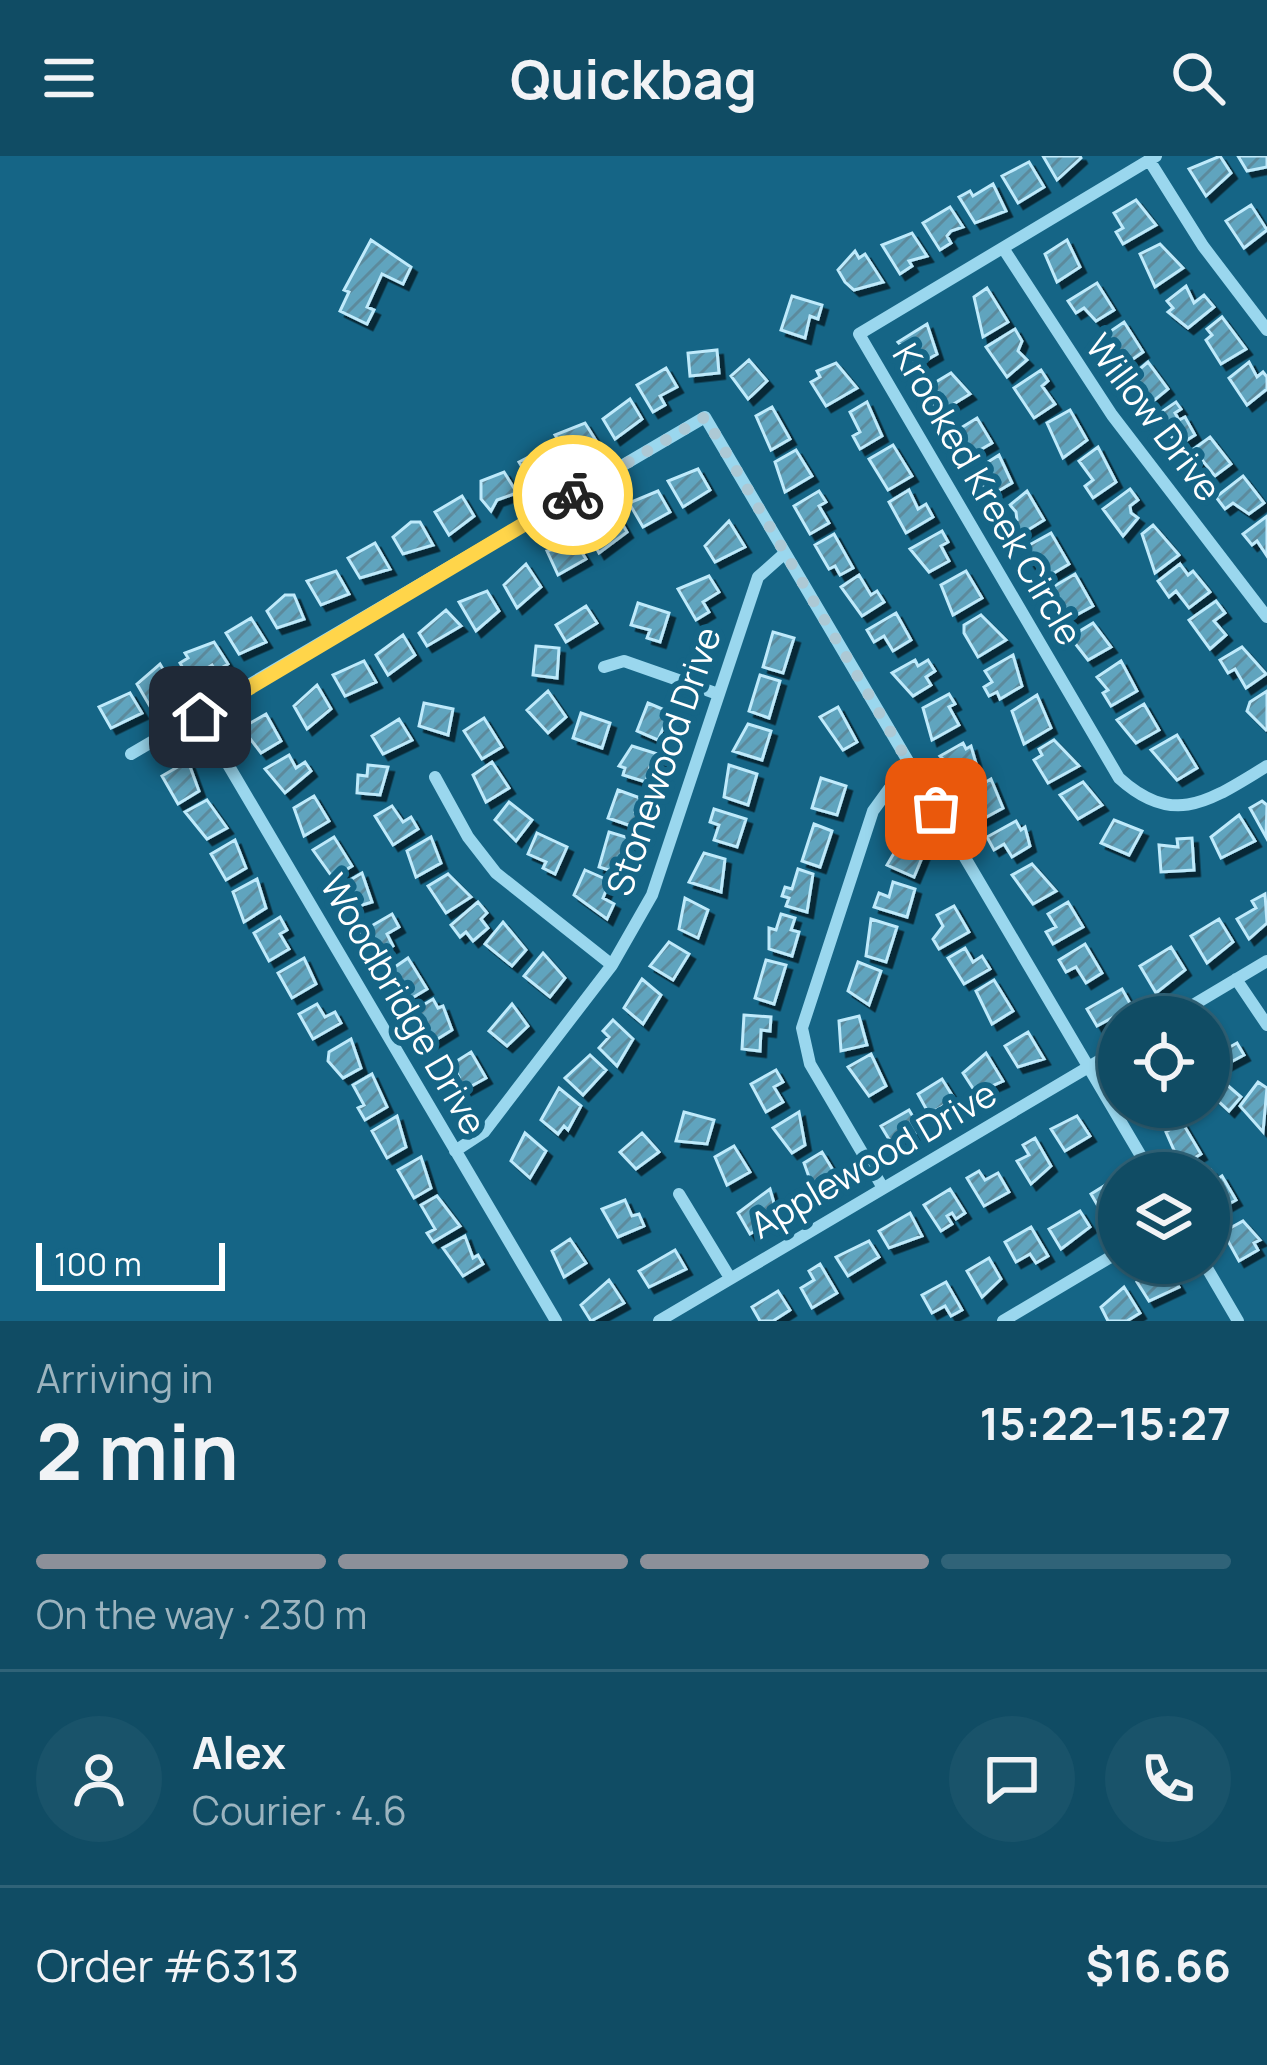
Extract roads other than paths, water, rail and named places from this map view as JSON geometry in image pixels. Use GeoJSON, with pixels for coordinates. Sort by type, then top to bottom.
{"type":"FeatureCollection","features":[{"type":"Feature","properties":{"kind":"street","name":"Krooked Kreek Circle"},"geometry":{"type":"LineString","coordinates":[[1153,158],[859,334],[1119,778],[1152,802],[1183,808],[1267,766]]}},
{"type":"Feature","properties":{"kind":"street"},"geometry":{"type":"LineString","coordinates":[[1153,158],[1203,246],[1267,330]]}},
{"type":"Feature","properties":{"kind":"street","name":"Willow Drive"},"geometry":{"type":"LineString","coordinates":[[1003,248],[1099,398],[1267,617]]}},
{"type":"Feature","properties":{"kind":"street"},"geometry":{"type":"LineString","coordinates":[[130,754],[705,417],[1138,1152]]}},
{"type":"Feature","properties":{"kind":"street","name":"Stonewood Drive"},"geometry":{"type":"LineString","coordinates":[[455,1151],[484,1132],[612,965],[652,895],[758,577],[785,553]]}},
{"type":"Feature","properties":{"kind":"street"},"geometry":{"type":"LineString","coordinates":[[604,667],[624,661],[718,694]]}},
{"type":"Feature","properties":{"kind":"street","name":"Woodbridge Drive"},"geometry":{"type":"LineString","coordinates":[[200,717],[556,1321]]}},
{"type":"Feature","properties":{"kind":"street"},"geometry":{"type":"LineString","coordinates":[[883,1188],[809,1064],[802,1028],[873,812],[889,789],[914,772]]}},
{"type":"Feature","properties":{"kind":"street"},"geometry":{"type":"LineString","coordinates":[[435,777],[468,836],[496,873],[612,965]]}},
{"type":"Feature","properties":{"kind":"street"},"geometry":{"type":"LineString","coordinates":[[1208,996],[1267,961]]}},
{"type":"Feature","properties":{"kind":"street"},"geometry":{"type":"LineString","coordinates":[[1236,979],[1267,1025]]}},
{"type":"Feature","properties":{"kind":"street","name":"Applewood Drive"},"geometry":{"type":"LineString","coordinates":[[658,1321],[1098,1062]]}},
{"type":"Feature","properties":{"kind":"street"},"geometry":{"type":"LineString","coordinates":[[680,1194],[730,1278]]}},
{"type":"Feature","properties":{"kind":"street"},"geometry":{"type":"LineString","coordinates":[[1003,1321],[1098,1264]]}},
{"type":"Feature","properties":{"kind":"street"},"geometry":{"type":"LineString","coordinates":[[1216,1284],[1238,1321]]}}]}
